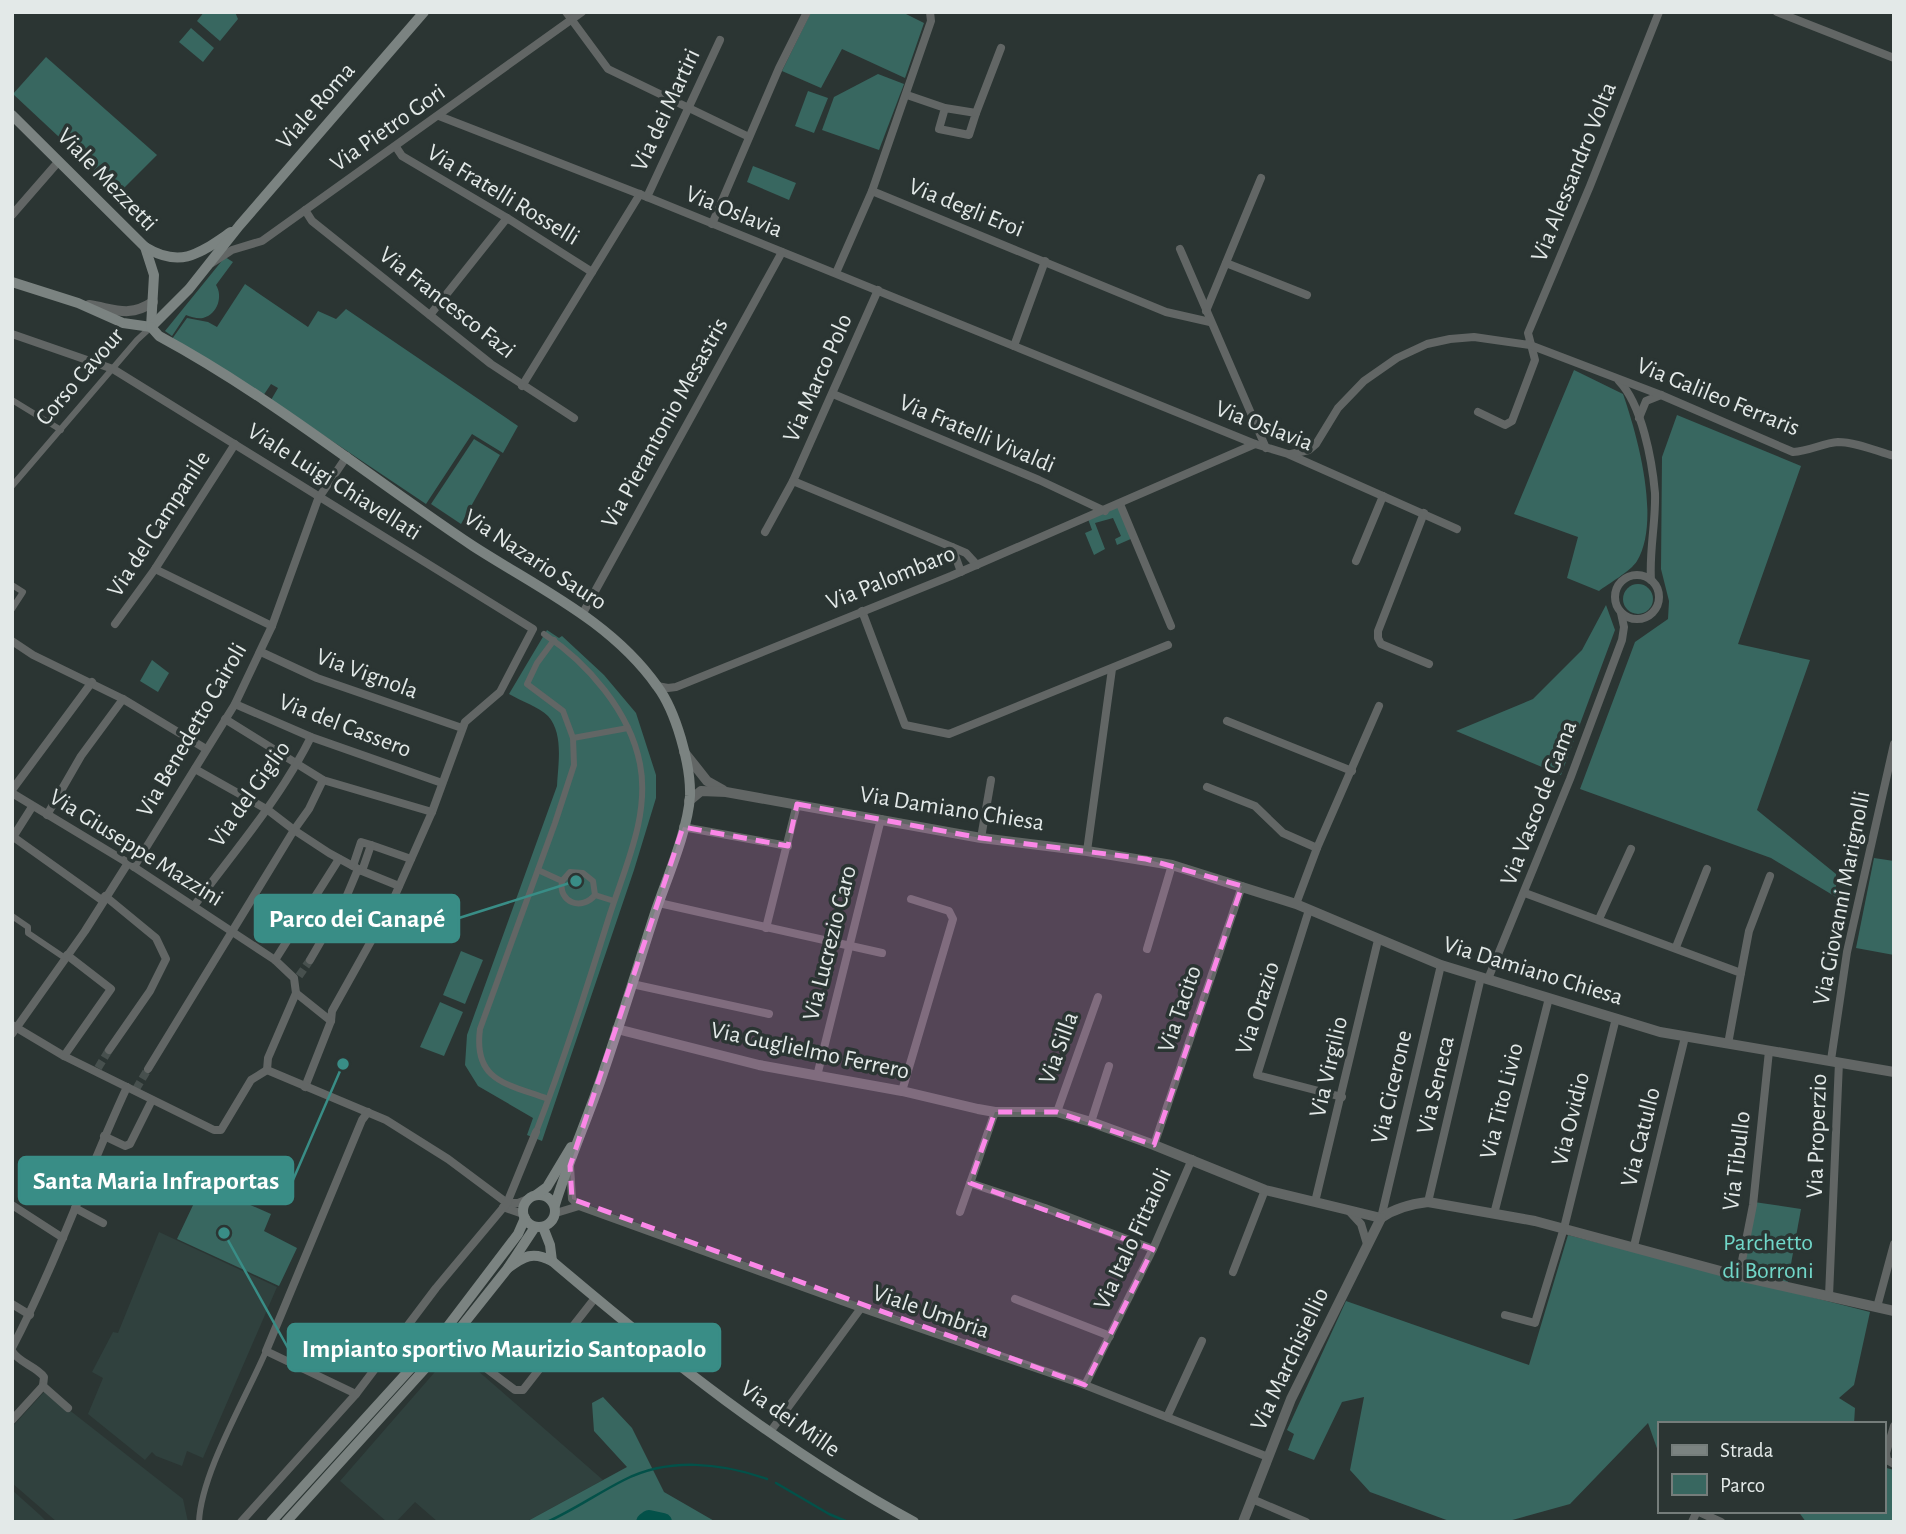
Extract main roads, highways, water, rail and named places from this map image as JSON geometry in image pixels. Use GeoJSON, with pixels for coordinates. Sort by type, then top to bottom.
{"type":"FeatureCollection","features":[{"type":"Feature","properties":{"kind":"main road","name":"Viale Roma"},"geometry":{"type":"LineString","coordinates":[[239,226],[424,12]]}},
{"type":"Feature","properties":{"kind":"main road","name":"Viale Mezzetti"},"geometry":{"type":"LineString","coordinates":[[12,115],[145,247],[154,275],[151,327]]}},
{"type":"Feature","properties":{"kind":"main road"},"geometry":{"type":"LineString","coordinates":[[145,247],[159,255],[184,258],[196,255],[239,226]]}},
{"type":"Feature","properties":{"kind":"main road"},"geometry":{"type":"LineString","coordinates":[[12,282],[78,303],[123,323],[151,327],[209,264],[239,226]]}},
{"type":"Feature","properties":{"kind":"main road","name":"Via Nazario Sauro"},"geometry":{"type":"LineString","coordinates":[[151,327],[159,335],[347,456],[474,546],[583,613],[632,657],[657,686],[668,706],[684,751],[690,801],[659,903],[555,1209]]}},
{"type":"Feature","properties":{"kind":"main road","name":"Via Nazario Sauro"},"geometry":{"type":"LineString","coordinates":[[532,1197],[547,1187],[582,1129]]}},
{"type":"Feature","properties":{"kind":"main road"},"geometry":{"type":"LineString","coordinates":[[271,1522],[442,1334],[518,1234],[524,1216],[524,1203],[532,1197],[549,1198],[555,1209],[551,1222],[539,1227],[450,1341],[286,1522]]}},
{"type":"Feature","properties":{"kind":"main road"},"geometry":{"type":"LineString","coordinates":[[524,1216],[539,1227],[550,1245],[552,1261]]}},
{"type":"Feature","properties":{"kind":"main road"},"geometry":{"type":"LineString","coordinates":[[508,1268],[522,1257],[532,1254],[552,1261]]}},
{"type":"Feature","properties":{"kind":"main road","name":"Via dei Mille"},"geometry":{"type":"LineString","coordinates":[[552,1261],[650,1344],[770,1432],[860,1493],[914,1522]]}},
{"type":"Feature","properties":{"kind":"waterway"},"geometry":{"type":"LineString","coordinates":[[547,1522],[624,1480],[659,1468],[677,1465],[714,1466],[767,1479]]}},
{"type":"Feature","properties":{"kind":"waterway"},"geometry":{"type":"LineString","coordinates":[[776,1483],[848,1522]]}},
{"type":"Feature","properties":{"kind":"waterway"},"geometry":{"type":"LineString","coordinates":[[645,1522],[649,1519],[663,1522]]}},
{"type":"Feature","properties":{"kind":"tunnel"},"geometry":{"type":"LineString","coordinates":[[299,976],[310,960]]}},
{"type":"Feature","properties":{"kind":"tunnel"},"geometry":{"type":"LineString","coordinates":[[98,1068],[109,1050]]}},
{"type":"Feature","properties":{"kind":"tunnel"},"geometry":{"type":"LineString","coordinates":[[136,1089],[148,1069]]}},
{"type":"Feature","properties":{"kind":"place","name":"Parco dei Canapé"},"geometry":{"type":"Point","coordinates":[576,881]}},
{"type":"Feature","properties":{"kind":"place","name":"Santa Maria Infraportas"},"geometry":{"type":"Point","coordinates":[343,1064]}},
{"type":"Feature","properties":{"kind":"place","name":"Impianto sportivo Maurizio Santopaolo"},"geometry":{"type":"Point","coordinates":[224,1233]}},
{"type":"Feature","properties":{"kind":"park label","name":"Parchetto di Borroni"},"geometry":{"type":"Point","coordinates":[1768,1257]}}]}
